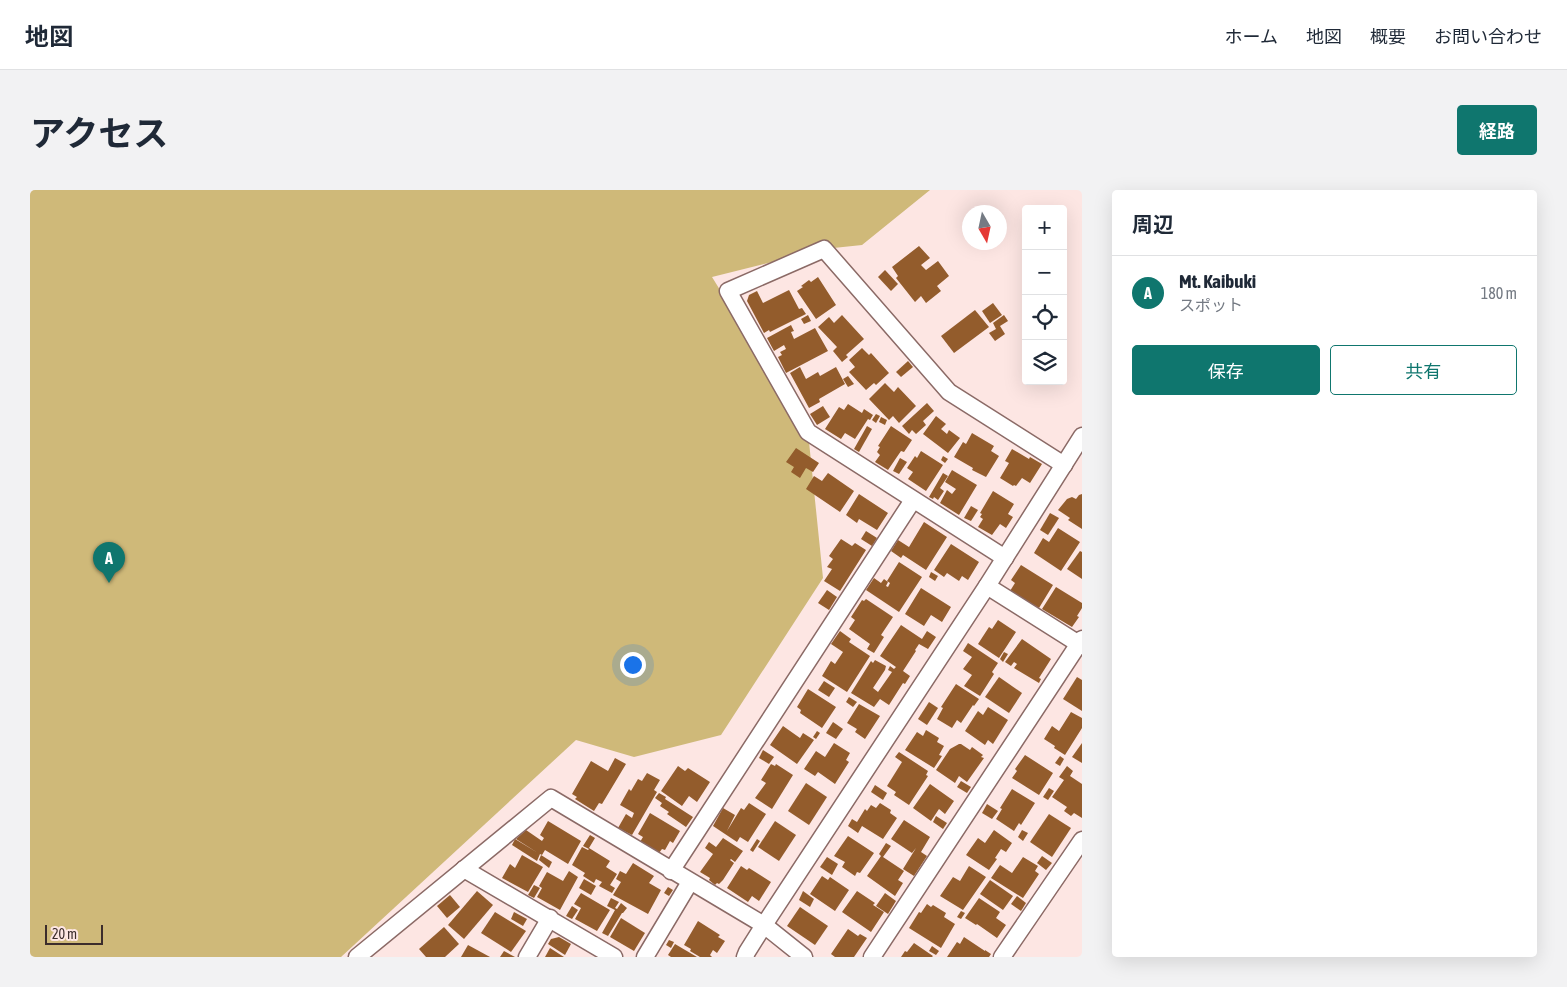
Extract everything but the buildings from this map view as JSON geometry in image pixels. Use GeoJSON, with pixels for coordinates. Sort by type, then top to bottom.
{"type":"FeatureCollection","features":[{"type":"Feature","properties":{"kind":"street"},"geometry":{"type":"LineString","coordinates":[[1005,558],[808,432],[728,291],[824,249],[949,392],[1064,465]]}},
{"type":"Feature","properties":{"kind":"street"},"geometry":{"type":"LineString","coordinates":[[745,957],[764,925],[987,586],[1082,436]]}},
{"type":"Feature","properties":{"kind":"street"},"geometry":{"type":"LineString","coordinates":[[671,871],[913,500]]}},
{"type":"Feature","properties":{"kind":"street"},"geometry":{"type":"LineString","coordinates":[[872,957],[1081,643],[987,586]]}},
{"type":"Feature","properties":{"kind":"street"},"geometry":{"type":"LineString","coordinates":[[357,957],[551,798],[764,925],[804,957]]}},
{"type":"Feature","properties":{"kind":"street"},"geometry":{"type":"LineString","coordinates":[[1002,957],[1082,840]]}},
{"type":"Feature","properties":{"kind":"street"},"geometry":{"type":"LineString","coordinates":[[464,868],[614,957]]}},
{"type":"Feature","properties":{"kind":"street"},"geometry":{"type":"LineString","coordinates":[[645,957],[690,882]]}},
{"type":"Feature","properties":{"kind":"street"},"geometry":{"type":"LineString","coordinates":[[527,957],[550,918]]}},
{"type":"Feature","properties":{"kind":"shaded area"},"geometry":{"type":"Polygon","coordinates":[[[30,190],[930,190],[862,245],[824,249],[712,277],[808,432],[823,578],[721,735],[634,757],[576,740],[341,957],[30,957],[30,190]]]}},
{"type":"Feature","properties":{"kind":"place","name":"Mt. Kaibuki"},"geometry":{"type":"Point","coordinates":[109,583]}}]}
